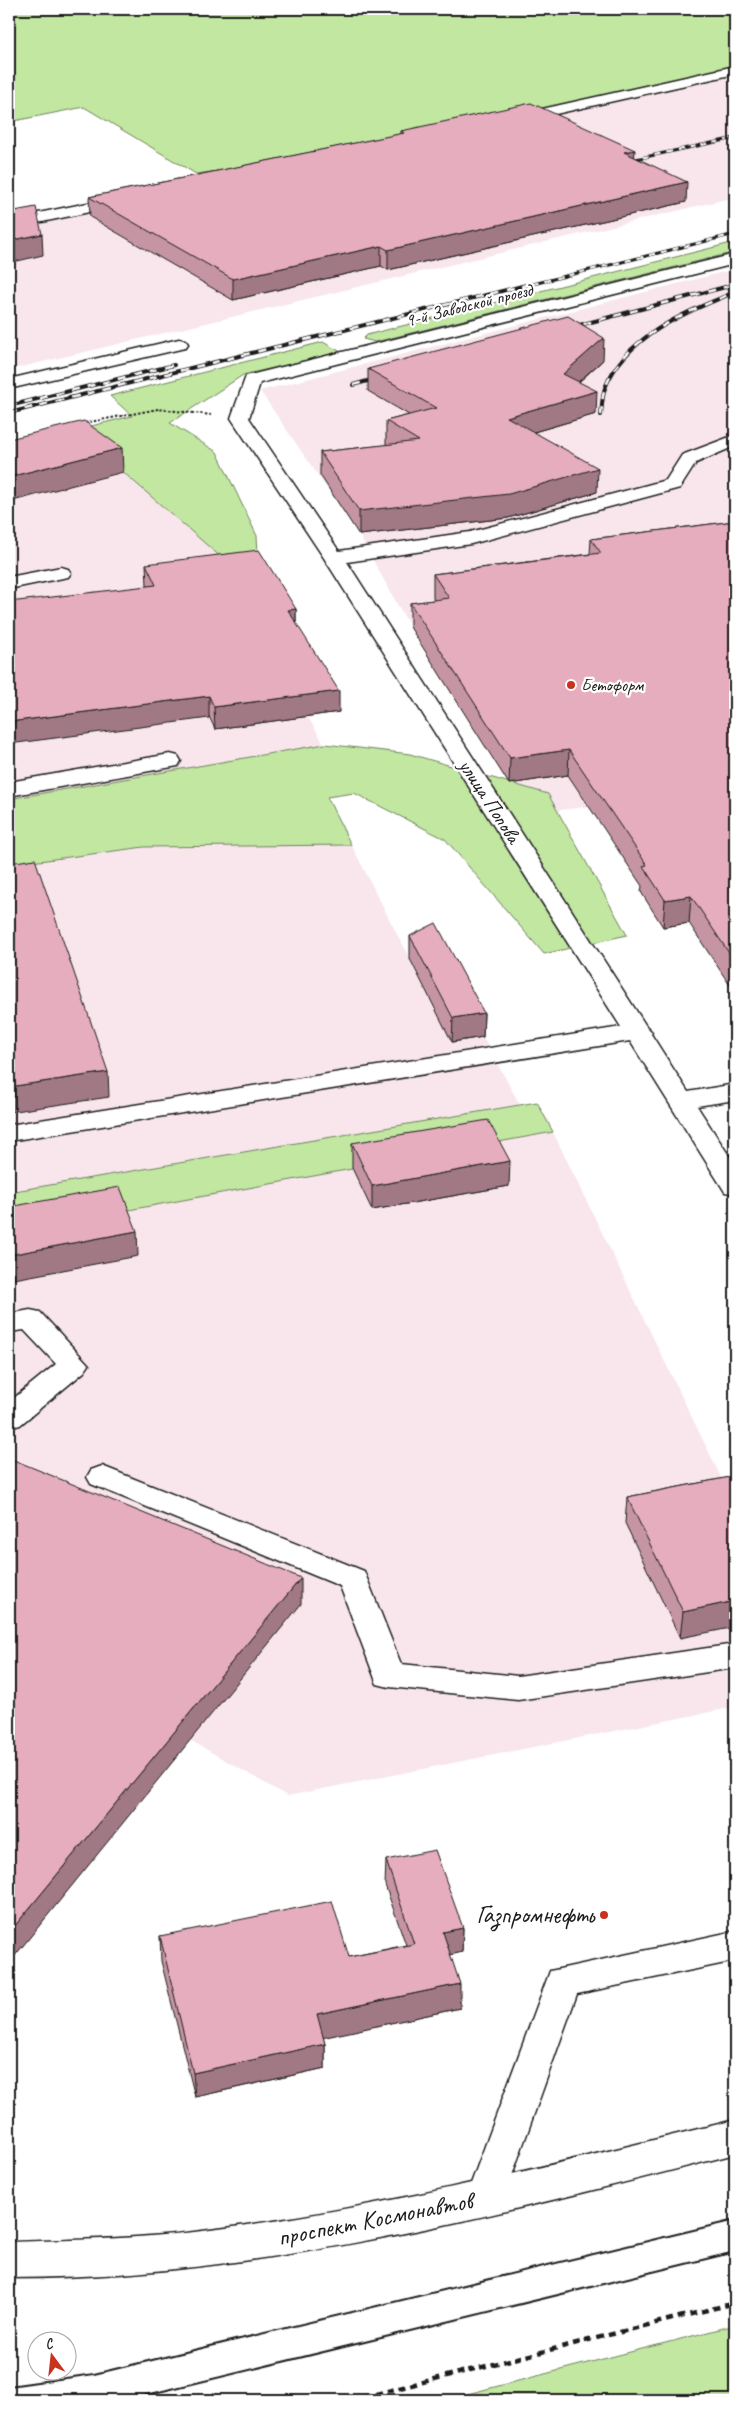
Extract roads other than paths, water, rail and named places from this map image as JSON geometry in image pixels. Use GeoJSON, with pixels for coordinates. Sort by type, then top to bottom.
{"type":"FeatureCollection","features":[{"type":"Feature","properties":{"kind":"street"},"geometry":{"type":"LineString","coordinates":[[496,123],[735,70]]}},
{"type":"Feature","properties":{"kind":"street"},"geometry":{"type":"LineString","coordinates":[[9,224],[143,197]]}},
{"type":"Feature","properties":{"kind":"street","name":"9-й Заводской проезд"},"geometry":{"type":"LineString","coordinates":[[240,418],[252,380],[735,258]]}},
{"type":"Feature","properties":{"kind":"street"},"geometry":{"type":"LineString","coordinates":[[9,384],[179,344]]}},
{"type":"Feature","properties":{"kind":"street","name":"улица Попова"},"geometry":{"type":"LineString","coordinates":[[240,418],[334,558],[639,1032],[735,1186]]}},
{"type":"Feature","properties":{"kind":"street"},"geometry":{"type":"LineString","coordinates":[[334,558],[472,538],[673,484],[689,458],[735,440]]}},
{"type":"Feature","properties":{"kind":"street"},"geometry":{"type":"LineString","coordinates":[[9,583],[61,573]]}},
{"type":"Feature","properties":{"kind":"street"},"geometry":{"type":"LineString","coordinates":[[9,789],[170,761]]}},
{"type":"Feature","properties":{"kind":"street"},"geometry":{"type":"LineString","coordinates":[[9,1134],[639,1032]]}},
{"type":"Feature","properties":{"kind":"street"},"geometry":{"type":"LineString","coordinates":[[683,1101],[735,1092]]}},
{"type":"Feature","properties":{"kind":"street"},"geometry":{"type":"LineString","coordinates":[[9,1323],[30,1319],[74,1365],[9,1418]]}},
{"type":"Feature","properties":{"kind":"street"},"geometry":{"type":"LineString","coordinates":[[102,1477],[353,1579],[389,1675],[518,1688],[735,1656]]}},
{"type":"Feature","properties":{"kind":"street"},"geometry":{"type":"LineString","coordinates":[[486,2197],[563,1982],[735,1946]]}},
{"type":"Feature","properties":{"kind":"street","name":"проспект Космонавтов"},"geometry":{"type":"LineString","coordinates":[[9,2260],[58,2260],[183,2252],[286,2238],[486,2197],[735,2137]]}},
{"type":"Feature","properties":{"kind":"tram line"},"geometry":{"type":"LineString","coordinates":[[9,2386],[94,2374],[735,2220]]}},
{"type":"Feature","properties":{"kind":"tram line"},"geometry":{"type":"LineString","coordinates":[[126,2400],[735,2252]]}},
{"type":"Feature","properties":{"kind":"railway"},"geometry":{"type":"LineString","coordinates":[[631,160],[735,138]]}},
{"type":"Feature","properties":{"kind":"railway"},"geometry":{"type":"LineString","coordinates":[[521,287],[735,234]]}},
{"type":"Feature","properties":{"kind":"railway"},"geometry":{"type":"LineString","coordinates":[[9,413],[526,285]]}},
{"type":"Feature","properties":{"kind":"railway"},"geometry":{"type":"LineString","coordinates":[[568,328],[733,285]]}},
{"type":"Feature","properties":{"kind":"railway"},"geometry":{"type":"LineString","coordinates":[[729,287],[735,285]]}},
{"type":"Feature","properties":{"kind":"railway"},"geometry":{"type":"LineString","coordinates":[[601,415],[605,388],[614,370],[642,340],[678,317],[735,292]]}},
{"type":"Feature","properties":{"kind":"railway"},"geometry":{"type":"LineString","coordinates":[[9,406],[174,365]]}},
{"type":"Feature","properties":{"kind":"railway"},"geometry":{"type":"LineString","coordinates":[[353,385],[382,377]]}},
{"type":"Feature","properties":{"kind":"place","name":"Бетоформ"},"geometry":{"type":"Point","coordinates":[571,685]}},
{"type":"Feature","properties":{"kind":"place","name":"Газпромнефть"},"geometry":{"type":"Point","coordinates":[604,1915]}}]}
